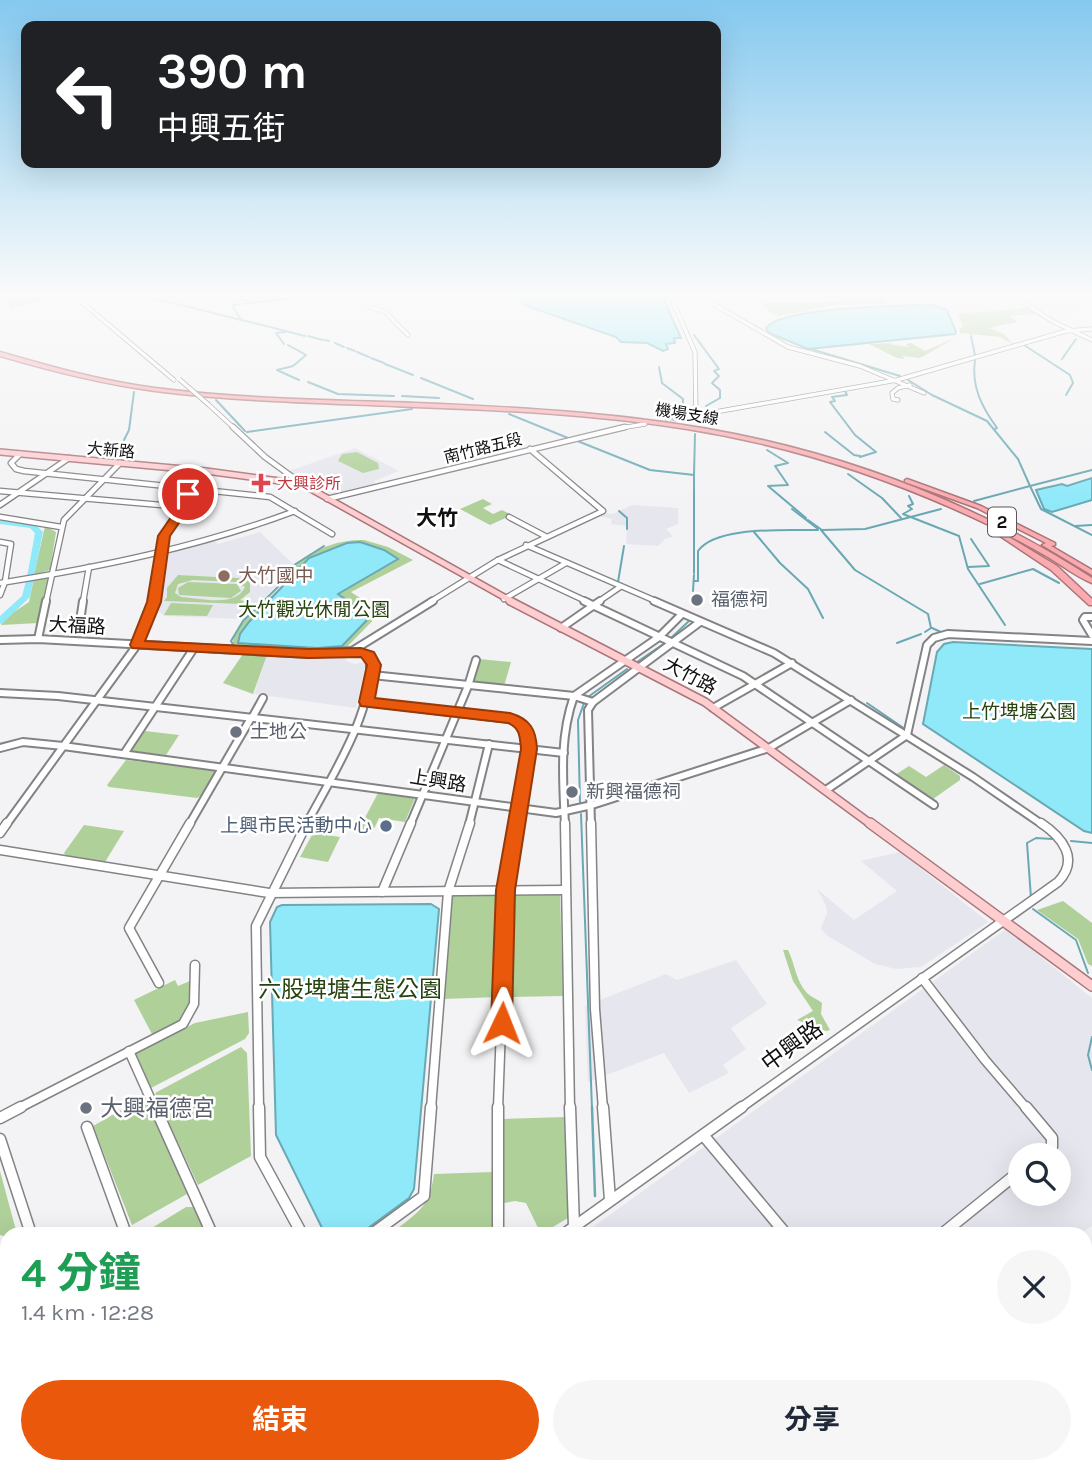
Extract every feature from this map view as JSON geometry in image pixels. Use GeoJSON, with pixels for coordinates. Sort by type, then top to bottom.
{"type":"FeatureCollection","features":[{"type":"Feature","properties":{"kind":"highway","name":"機場支線"},"geometry":{"type":"LineString","coordinates":[[29,362],[89,378],[173,391],[524,411],[660,424],[725,434],[796,450],[874,474],[1018,537],[1092,581]]}},
{"type":"Feature","properties":{"kind":"highway","name":"機場支線"},"geometry":{"type":"LineString","coordinates":[[47,362],[79,371],[198,389],[560,409],[696,425],[788,443],[908,481],[1002,522],[1092,573]]}},
{"type":"Feature","properties":{"kind":"highway"},"geometry":{"type":"LineString","coordinates":[[908,481],[1000,517],[1092,566]]}},
{"type":"Feature","properties":{"kind":"highway"},"geometry":{"type":"LineString","coordinates":[[936,499],[1035,555],[1090,602]]}},
{"type":"Feature","properties":{"kind":"main road","name":"大新路"},"geometry":{"type":"LineString","coordinates":[[0,452],[206,471],[302,484]]}},
{"type":"Feature","properties":{"kind":"main road","name":"大竹路"},"geometry":{"type":"LineString","coordinates":[[302,484],[466,579],[713,708],[1092,986]]}},
{"type":"Feature","properties":{"kind":"street"},"geometry":{"type":"LineString","coordinates":[[153,362],[176,379]]}},
{"type":"Feature","properties":{"kind":"street"},"geometry":{"type":"LineString","coordinates":[[155,362],[176,379]]}},
{"type":"Feature","properties":{"kind":"street"},"geometry":{"type":"LineString","coordinates":[[695,362],[696,415]]}},
{"type":"Feature","properties":{"kind":"street"},"geometry":{"type":"LineString","coordinates":[[844,362],[910,385],[924,393]]}},
{"type":"Feature","properties":{"kind":"street"},"geometry":{"type":"LineString","coordinates":[[675,419],[897,380],[961,362]]}},
{"type":"Feature","properties":{"kind":"street","name":"大竹路"},"geometry":{"type":"LineString","coordinates":[[176,379],[265,457],[302,484]]}},
{"type":"Feature","properties":{"kind":"street"},"geometry":{"type":"LineString","coordinates":[[898,400],[892,399],[892,393],[898,388],[910,385]]}},
{"type":"Feature","properties":{"kind":"street","name":"南竹路五段"},"geometry":{"type":"LineString","coordinates":[[327,499],[645,424]]}},
{"type":"Feature","properties":{"kind":"street"},"geometry":{"type":"LineString","coordinates":[[352,651],[498,560],[603,510],[530,449]]}},
{"type":"Feature","properties":{"kind":"street"},"geometry":{"type":"LineString","coordinates":[[20,453],[11,463],[16,469],[270,498],[332,534]]}},
{"type":"Feature","properties":{"kind":"street"},"geometry":{"type":"LineString","coordinates":[[0,505],[69,458]]}},
{"type":"Feature","properties":{"kind":"street"},"geometry":{"type":"LineString","coordinates":[[37,639],[64,520],[120,463]]}},
{"type":"Feature","properties":{"kind":"street"},"geometry":{"type":"LineString","coordinates":[[0,833],[137,645],[154,602],[164,536],[184,507],[191,487],[206,471]]}},
{"type":"Feature","properties":{"kind":"street"},"geometry":{"type":"LineString","coordinates":[[0,491],[184,507]]}},
{"type":"Feature","properties":{"kind":"street"},"geometry":{"type":"LineString","coordinates":[[3,583],[163,553],[261,525],[295,511]]}},
{"type":"Feature","properties":{"kind":"street"},"geometry":{"type":"LineString","coordinates":[[0,517],[61,527]]}},
{"type":"Feature","properties":{"kind":"street"},"geometry":{"type":"LineString","coordinates":[[509,517],[545,536]]}},
{"type":"Feature","properties":{"kind":"street"},"geometry":{"type":"LineString","coordinates":[[53,525],[64,520]]}},
{"type":"Feature","properties":{"kind":"street"},"geometry":{"type":"LineString","coordinates":[[0,542],[11,544],[0,596]]}},
{"type":"Feature","properties":{"kind":"street"},"geometry":{"type":"LineString","coordinates":[[526,545],[792,663],[907,735]]}},
{"type":"Feature","properties":{"kind":"street"},"geometry":{"type":"LineString","coordinates":[[498,560],[757,684],[934,805]]}},
{"type":"Feature","properties":{"kind":"street"},"geometry":{"type":"LineString","coordinates":[[504,599],[566,563]]}},
{"type":"Feature","properties":{"kind":"street"},"geometry":{"type":"LineString","coordinates":[[80,621],[89,567]]}},
{"type":"Feature","properties":{"kind":"street"},"geometry":{"type":"LineString","coordinates":[[561,628],[620,587]]}},
{"type":"Feature","properties":{"kind":"street"},"geometry":{"type":"LineString","coordinates":[[573,1227],[565,890],[564,752],[567,710],[574,696],[621,660],[659,637],[682,614]]}},
{"type":"Feature","properties":{"kind":"street"},"geometry":{"type":"LineString","coordinates":[[1092,617],[1085,617],[1083,620],[1092,635]]}},
{"type":"Feature","properties":{"kind":"street"},"geometry":{"type":"LineString","coordinates":[[608,1202],[595,1009],[592,805],[587,716],[593,702],[700,622]]}},
{"type":"Feature","properties":{"kind":"street"},"geometry":{"type":"LineString","coordinates":[[826,790],[907,735],[927,645],[934,638],[948,634],[1092,641]]}},
{"type":"Feature","properties":{"kind":"street","name":"大福路"},"geometry":{"type":"LineString","coordinates":[[0,640],[37,639],[309,654],[352,651]]}},
{"type":"Feature","properties":{"kind":"street"},"geometry":{"type":"LineString","coordinates":[[298,1227],[260,1157],[256,926],[269,892],[355,729],[366,702],[374,665],[369,655],[369,639]]}},
{"type":"Feature","properties":{"kind":"street"},"geometry":{"type":"LineString","coordinates":[[124,754],[194,648]]}},
{"type":"Feature","properties":{"kind":"street"},"geometry":{"type":"LineString","coordinates":[[352,651],[369,655]]}},
{"type":"Feature","properties":{"kind":"street"},"geometry":{"type":"LineString","coordinates":[[383,892],[468,686],[476,660]]}},
{"type":"Feature","properties":{"kind":"street"},"geometry":{"type":"LineString","coordinates":[[713,708],[792,663]]}},
{"type":"Feature","properties":{"kind":"street"},"geometry":{"type":"LineString","coordinates":[[372,675],[574,696],[593,702]]}},
{"type":"Feature","properties":{"kind":"street"},"geometry":{"type":"LineString","coordinates":[[0,693],[155,707],[564,752]]}},
{"type":"Feature","properties":{"kind":"street"},"geometry":{"type":"LineString","coordinates":[[159,983],[129,928],[262,698]]}},
{"type":"Feature","properties":{"kind":"street","name":"上興路"},"geometry":{"type":"LineString","coordinates":[[0,748],[23,742],[328,780],[520,809],[565,812],[769,748],[851,700]]}},
{"type":"Feature","properties":{"kind":"street"},"geometry":{"type":"LineString","coordinates":[[366,702],[510,719],[520,722],[528,733],[529,749],[506,890],[498,1114],[498,1227]]}},
{"type":"Feature","properties":{"kind":"street","name":"中興路"},"geometry":{"type":"LineString","coordinates":[[573,1227],[704,1136],[1066,873],[1072,864],[1071,854],[1053,831],[907,735]]}},
{"type":"Feature","properties":{"kind":"street"},"geometry":{"type":"LineString","coordinates":[[382,1227],[424,1196],[448,891],[476,803],[489,744]]}},
{"type":"Feature","properties":{"kind":"street"},"geometry":{"type":"LineString","coordinates":[[0,850],[269,892],[565,890]]}},
{"type":"Feature","properties":{"kind":"street"},"geometry":{"type":"LineString","coordinates":[[0,1118],[183,1024],[192,1016],[195,965]]}},
{"type":"Feature","properties":{"kind":"street"},"geometry":{"type":"LineString","coordinates":[[922,978],[985,1060],[1052,1138],[1052,1143]]}},
{"type":"Feature","properties":{"kind":"street"},"geometry":{"type":"LineString","coordinates":[[129,1051],[209,1227]]}},
{"type":"Feature","properties":{"kind":"street"},"geometry":{"type":"LineString","coordinates":[[87,1126],[123,1227]]}},
{"type":"Feature","properties":{"kind":"street"},"geometry":{"type":"LineString","coordinates":[[704,1136],[780,1227]]}},
{"type":"Feature","properties":{"kind":"street"},"geometry":{"type":"LineString","coordinates":[[0,1139],[29,1227]]}},
{"type":"Feature","properties":{"kind":"street"},"geometry":{"type":"LineString","coordinates":[[951,1227],[1008,1181]]}},
{"type":"Feature","properties":{"kind":"shaded area"},"geometry":{"type":"Polygon","coordinates":[[[355,448],[399,471],[374,481],[376,484],[332,494],[289,471],[355,448]]]}},
{"type":"Feature","properties":{"kind":"shaded area"},"geometry":{"type":"Polygon","coordinates":[[[632,505],[678,508],[678,524],[666,529],[673,537],[665,539],[658,546],[626,544],[627,526],[611,524],[612,519],[597,516],[613,514],[632,505]]]}},
{"type":"Feature","properties":{"kind":"shaded area","name":"大竹國中"},"geometry":{"type":"Polygon","coordinates":[[[260,532],[293,564],[281,581],[243,619],[164,616],[156,609],[167,553],[214,540],[218,544],[260,532]]]}},
{"type":"Feature","properties":{"kind":"shaded area"},"geometry":{"type":"Polygon","coordinates":[[[267,655],[348,655],[346,661],[355,664],[366,661],[356,708],[254,694],[267,655]]]}},
{"type":"Feature","properties":{"kind":"shaded area"},"geometry":{"type":"Polygon","coordinates":[[[900,852],[988,922],[921,967],[896,969],[875,964],[821,929],[827,913],[826,905],[817,889],[854,920],[897,891],[861,861],[900,852]]]}},
{"type":"Feature","properties":{"kind":"shaded area"},"geometry":{"type":"Polygon","coordinates":[[[1006,929],[1092,998],[1090,1227],[593,1227],[1006,929]]]}},
{"type":"Feature","properties":{"kind":"shaded area"},"geometry":{"type":"Polygon","coordinates":[[[736,960],[767,1004],[731,1028],[746,1049],[723,1065],[729,1073],[689,1093],[664,1053],[588,1082],[585,1006],[666,974],[677,980],[736,960]]]}},
{"type":"Feature","properties":{"kind":"green space"},"geometry":{"type":"Polygon","coordinates":[[[357,452],[378,463],[379,469],[363,473],[338,461],[342,454],[357,452]]]}},
{"type":"Feature","properties":{"kind":"green space"},"geometry":{"type":"Polygon","coordinates":[[[483,499],[492,504],[483,508],[493,514],[502,510],[512,515],[490,525],[460,509],[483,499]]]}},
{"type":"Feature","properties":{"kind":"green space"},"geometry":{"type":"Polygon","coordinates":[[[45,526],[56,532],[50,570],[34,575],[45,526]]]}},
{"type":"Feature","properties":{"kind":"green space","name":"大竹觀光休閒公園"},"geometry":{"type":"Polygon","coordinates":[[[364,540],[388,547],[413,560],[351,592],[381,612],[344,650],[274,650],[233,644],[234,636],[245,620],[285,582],[301,560],[331,545],[364,540]]]}},
{"type":"Feature","properties":{"kind":"green space"},"geometry":{"type":"Polygon","coordinates":[[[178,575],[255,579],[250,583],[250,592],[240,600],[244,601],[242,604],[164,601],[167,588],[178,575]],[[193,580],[178,584],[175,593],[181,597],[226,600],[240,594],[245,587],[236,582],[193,580]]]}},
{"type":"Feature","properties":{"kind":"green space"},"geometry":{"type":"Polygon","coordinates":[[[49,577],[39,623],[1,625],[5,618],[29,602],[34,578],[49,577]]]}},
{"type":"Feature","properties":{"kind":"green space"},"geometry":{"type":"Polygon","coordinates":[[[188,582],[237,584],[241,591],[231,598],[179,595],[178,588],[188,582]]]}},
{"type":"Feature","properties":{"kind":"green space"},"geometry":{"type":"Polygon","coordinates":[[[171,603],[213,605],[207,616],[164,615],[171,603]]]}},
{"type":"Feature","properties":{"kind":"green space"},"geometry":{"type":"Polygon","coordinates":[[[243,654],[267,655],[253,694],[223,683],[243,654]]]}},
{"type":"Feature","properties":{"kind":"green space"},"geometry":{"type":"Polygon","coordinates":[[[479,659],[511,662],[504,686],[472,683],[479,659]]]}},
{"type":"Feature","properties":{"kind":"green space"},"geometry":{"type":"Polygon","coordinates":[[[145,731],[179,735],[166,755],[132,751],[145,731]]]}},
{"type":"Feature","properties":{"kind":"green space"},"geometry":{"type":"Polygon","coordinates":[[[126,760],[216,770],[202,795],[197,798],[109,787],[107,785],[126,760]]]}},
{"type":"Feature","properties":{"kind":"green space"},"geometry":{"type":"Polygon","coordinates":[[[944,765],[960,776],[960,780],[933,799],[895,775],[909,766],[926,777],[944,765]]]}},
{"type":"Feature","properties":{"kind":"green space"},"geometry":{"type":"Polygon","coordinates":[[[378,793],[415,798],[405,822],[379,818],[373,831],[359,829],[378,793]]]}},
{"type":"Feature","properties":{"kind":"green space"},"geometry":{"type":"Polygon","coordinates":[[[84,825],[124,831],[105,862],[66,856],[64,853],[84,825]]]}},
{"type":"Feature","properties":{"kind":"green space"},"geometry":{"type":"Polygon","coordinates":[[[313,833],[340,837],[328,862],[300,857],[313,833]]]}},
{"type":"Feature","properties":{"kind":"green space"},"geometry":{"type":"Polygon","coordinates":[[[452,895],[501,896],[499,997],[443,999],[452,895]]]}},
{"type":"Feature","properties":{"kind":"green space"},"geometry":{"type":"Polygon","coordinates":[[[560,895],[563,996],[507,997],[509,896],[560,895]]]}},
{"type":"Feature","properties":{"kind":"green space"},"geometry":{"type":"Polygon","coordinates":[[[1063,901],[1092,923],[1092,966],[1088,964],[1078,939],[1037,910],[1063,901]]]}},
{"type":"Feature","properties":{"kind":"green space"},"geometry":{"type":"Polygon","coordinates":[[[783,950],[788,950],[803,989],[822,1003],[821,1014],[830,1030],[826,1031],[797,1020],[813,1011],[793,981],[783,950]]]}},
{"type":"Feature","properties":{"kind":"green space"},"geometry":{"type":"Polygon","coordinates":[[[175,980],[178,986],[190,981],[190,1011],[178,1023],[153,1036],[134,1000],[175,980]]]}},
{"type":"Feature","properties":{"kind":"green space"},"geometry":{"type":"Polygon","coordinates":[[[248,1012],[249,1033],[245,1039],[151,1088],[133,1054],[195,1023],[248,1012]]]}},
{"type":"Feature","properties":{"kind":"green space"},"geometry":{"type":"Polygon","coordinates":[[[241,1047],[247,1053],[251,1156],[198,1185],[155,1093],[241,1047]]]}},
{"type":"Feature","properties":{"kind":"green space"},"geometry":{"type":"Polygon","coordinates":[[[146,1096],[187,1194],[132,1225],[93,1126],[146,1096]]]}},
{"type":"Feature","properties":{"kind":"green space"},"geometry":{"type":"Polygon","coordinates":[[[566,1117],[568,1218],[553,1227],[538,1227],[526,1203],[504,1203],[503,1119],[566,1117]]]}},
{"type":"Feature","properties":{"kind":"green space"},"geometry":{"type":"Polygon","coordinates":[[[0,1171],[15,1227],[0,1227],[0,1171]]]}},
{"type":"Feature","properties":{"kind":"green space"},"geometry":{"type":"Polygon","coordinates":[[[493,1172],[492,1227],[399,1227],[427,1200],[434,1174],[493,1172]]]}},
{"type":"Feature","properties":{"kind":"green space"},"geometry":{"type":"Polygon","coordinates":[[[186,1207],[195,1207],[203,1227],[153,1227],[186,1207]]]}},
{"type":"Feature","properties":{"kind":"water"},"geometry":{"type":"Polygon","coordinates":[[[1092,478],[1092,500],[1052,512],[1044,509],[1036,490],[1062,484],[1067,486],[1092,478]]]}},
{"type":"Feature","properties":{"kind":"water","name":"大竹觀光休閒公園"},"geometry":{"type":"Polygon","coordinates":[[[360,542],[384,550],[398,559],[338,594],[368,615],[368,619],[342,646],[317,648],[238,643],[240,634],[249,622],[309,558],[347,543],[360,542]]]}},
{"type":"Feature","properties":{"kind":"water","name":"上竹埤塘公園"},"geometry":{"type":"Polygon","coordinates":[[[953,642],[1092,649],[1092,833],[1084,831],[923,724],[937,652],[944,644],[953,642]]]}},
{"type":"Feature","properties":{"kind":"water","name":"六股埤塘生態公園"},"geometry":{"type":"Polygon","coordinates":[[[431,904],[439,909],[414,1189],[409,1198],[370,1227],[322,1227],[276,1135],[270,922],[277,907],[431,904]]]}},
{"type":"Feature","properties":{"kind":"waterway"},"geometry":{"type":"LineString","coordinates":[[298,362],[293,366],[277,370],[299,380]]}},
{"type":"Feature","properties":{"kind":"waterway"},"geometry":{"type":"LineString","coordinates":[[706,406],[720,398],[720,390],[712,383],[719,376],[714,371],[719,369],[714,362]]}},
{"type":"Feature","properties":{"kind":"waterway"},"geometry":{"type":"LineString","coordinates":[[853,362],[900,376]]}},
{"type":"Feature","properties":{"kind":"waterway"},"geometry":{"type":"LineString","coordinates":[[975,362],[976,388],[982,404],[997,428],[995,429]]}},
{"type":"Feature","properties":{"kind":"waterway"},"geometry":{"type":"LineString","coordinates":[[1050,362],[1070,375],[1073,383],[1066,395]]}},
{"type":"Feature","properties":{"kind":"waterway"},"geometry":{"type":"LineString","coordinates":[[385,364],[413,375]]}},
{"type":"Feature","properties":{"kind":"waterway"},"geometry":{"type":"LineString","coordinates":[[659,367],[662,383],[683,399],[683,416]]}},
{"type":"Feature","properties":{"kind":"waterway"},"geometry":{"type":"LineString","coordinates":[[421,378],[473,399]]}},
{"type":"Feature","properties":{"kind":"waterway"},"geometry":{"type":"LineString","coordinates":[[908,380],[932,395],[987,421],[1018,459],[1030,486]]}},
{"type":"Feature","properties":{"kind":"waterway"},"geometry":{"type":"LineString","coordinates":[[308,382],[338,394],[394,396]]}},
{"type":"Feature","properties":{"kind":"waterway"},"geometry":{"type":"LineString","coordinates":[[845,391],[847,395],[832,397],[835,401],[830,402],[855,435],[876,452],[860,457]]}},
{"type":"Feature","properties":{"kind":"waterway"},"geometry":{"type":"LineString","coordinates":[[124,440],[129,430],[134,392]]}},
{"type":"Feature","properties":{"kind":"waterway"},"geometry":{"type":"LineString","coordinates":[[402,396],[439,398]]}},
{"type":"Feature","properties":{"kind":"waterway"},"geometry":{"type":"LineString","coordinates":[[216,400],[245,431]]}},
{"type":"Feature","properties":{"kind":"waterway"},"geometry":{"type":"LineString","coordinates":[[247,432],[412,409]]}},
{"type":"Feature","properties":{"kind":"waterway"},"geometry":{"type":"LineString","coordinates":[[509,414],[568,438]]}},
{"type":"Feature","properties":{"kind":"waterway"},"geometry":{"type":"LineString","coordinates":[[825,432],[854,455],[860,456]]}},
{"type":"Feature","properties":{"kind":"waterway"},"geometry":{"type":"LineString","coordinates":[[575,440],[650,470],[694,475],[695,434]]}},
{"type":"Feature","properties":{"kind":"waterway"},"geometry":{"type":"LineString","coordinates":[[767,450],[788,463],[775,466],[788,485],[768,486],[806,518]]}},
{"type":"Feature","properties":{"kind":"waterway"},"geometry":{"type":"LineString","coordinates":[[1030,486],[1092,470]]}},
{"type":"Feature","properties":{"kind":"waterway"},"geometry":{"type":"LineString","coordinates":[[848,474],[882,498],[901,518]]}},
{"type":"Feature","properties":{"kind":"waterway"},"geometry":{"type":"LineString","coordinates":[[694,476],[694,573]]}},
{"type":"Feature","properties":{"kind":"waterway"},"geometry":{"type":"LineString","coordinates":[[974,501],[1030,486]]}},
{"type":"Feature","properties":{"kind":"waterway"},"geometry":{"type":"LineString","coordinates":[[1030,486],[1041,509],[1092,535]]}},
{"type":"Feature","properties":{"kind":"waterway"},"geometry":{"type":"LineString","coordinates":[[909,496],[913,504],[908,506],[912,509],[903,514],[911,517]]}},
{"type":"Feature","properties":{"kind":"waterway"},"geometry":{"type":"LineString","coordinates":[[792,509],[818,529]]}},
{"type":"Feature","properties":{"kind":"waterway"},"geometry":{"type":"LineString","coordinates":[[911,517],[941,509]]}},
{"type":"Feature","properties":{"kind":"waterway"},"geometry":{"type":"LineString","coordinates":[[619,511],[627,518],[627,529]]}},
{"type":"Feature","properties":{"kind":"waterway"},"geometry":{"type":"LineString","coordinates":[[808,520],[822,530],[865,529],[911,517]]}},
{"type":"Feature","properties":{"kind":"waterway"},"geometry":{"type":"LineString","coordinates":[[911,517],[959,536],[968,569],[1005,625]]}},
{"type":"Feature","properties":{"kind":"waterway"},"geometry":{"type":"LineString","coordinates":[[0,522],[32,526],[39,532],[31,576]]}},
{"type":"Feature","properties":{"kind":"waterway"},"geometry":{"type":"LineString","coordinates":[[1075,526],[1092,525]]}},
{"type":"Feature","properties":{"kind":"waterway"},"geometry":{"type":"LineString","coordinates":[[694,581],[698,581],[698,551],[720,537],[754,531],[818,530]]}},
{"type":"Feature","properties":{"kind":"waterway"},"geometry":{"type":"LineString","coordinates":[[821,530],[855,570],[928,614],[931,628],[925,632]]}},
{"type":"Feature","properties":{"kind":"waterway"},"geometry":{"type":"LineString","coordinates":[[754,532],[780,563],[808,589],[823,618]]}},
{"type":"Feature","properties":{"kind":"waterway"},"geometry":{"type":"LineString","coordinates":[[968,567],[989,566],[971,539]]}},
{"type":"Feature","properties":{"kind":"waterway"},"geometry":{"type":"LineString","coordinates":[[234,646],[231,641],[243,621],[283,582],[291,567],[324,546]]}},
{"type":"Feature","properties":{"kind":"waterway"},"geometry":{"type":"LineString","coordinates":[[618,582],[624,546]]}},
{"type":"Feature","properties":{"kind":"waterway"},"geometry":{"type":"LineString","coordinates":[[980,584],[1033,569],[1059,583]]}},
{"type":"Feature","properties":{"kind":"waterway"},"geometry":{"type":"LineString","coordinates":[[693,591],[694,575]]}},
{"type":"Feature","properties":{"kind":"waterway"},"geometry":{"type":"LineString","coordinates":[[0,621],[26,597],[30,579]]}},
{"type":"Feature","properties":{"kind":"waterway"},"geometry":{"type":"LineString","coordinates":[[671,638],[690,620]]}},
{"type":"Feature","properties":{"kind":"waterway"},"geometry":{"type":"LineString","coordinates":[[932,628],[943,633]]}},
{"type":"Feature","properties":{"kind":"waterway"},"geometry":{"type":"LineString","coordinates":[[897,643],[921,634]]}},
{"type":"Feature","properties":{"kind":"waterway"},"geometry":{"type":"LineString","coordinates":[[1028,635],[1072,637]]}},
{"type":"Feature","properties":{"kind":"waterway"},"geometry":{"type":"LineString","coordinates":[[637,662],[665,643]]}},
{"type":"Feature","properties":{"kind":"waterway"},"geometry":{"type":"LineString","coordinates":[[867,703],[905,729],[923,649]]}},
{"type":"Feature","properties":{"kind":"waterway"},"geometry":{"type":"LineString","coordinates":[[588,697],[627,669]]}},
{"type":"Feature","properties":{"kind":"waterway"},"geometry":{"type":"LineString","coordinates":[[580,803],[578,720],[584,703]]}},
{"type":"Feature","properties":{"kind":"waterway"},"geometry":{"type":"LineString","coordinates":[[581,814],[592,1109]]}},
{"type":"Feature","properties":{"kind":"waterway"},"geometry":{"type":"LineString","coordinates":[[1031,898],[1027,843],[1036,838],[1052,839]]}},
{"type":"Feature","properties":{"kind":"waterway"},"geometry":{"type":"LineString","coordinates":[[1071,841],[1092,843]]}},
{"type":"Feature","properties":{"kind":"waterway"},"geometry":{"type":"LineString","coordinates":[[1033,909],[1076,940],[1088,973]]}},
{"type":"Feature","properties":{"kind":"waterway"},"geometry":{"type":"LineString","coordinates":[[1092,1037],[1088,1055],[1092,1070]]}},
{"type":"Feature","properties":{"kind":"waterway"},"geometry":{"type":"LineString","coordinates":[[592,1107],[595,1196]]}},
{"type":"Feature","properties":{"kind":"tunnel"},"geometry":{"type":"LineString","coordinates":[[654,423],[675,419]]}},
{"type":"Feature","properties":{"kind":"place","name":"大興診所"},"geometry":{"type":"Point","coordinates":[261,483]}},
{"type":"Feature","properties":{"kind":"place","name":"大竹國中"},"geometry":{"type":"Point","coordinates":[224,576]}},
{"type":"Feature","properties":{"kind":"place","name":"福德祠"},"geometry":{"type":"Point","coordinates":[697,600]}},
{"type":"Feature","properties":{"kind":"place","name":"土地公"},"geometry":{"type":"Point","coordinates":[236,732]}},
{"type":"Feature","properties":{"kind":"place","name":"新興福德祠"},"geometry":{"type":"Point","coordinates":[572,792]}},
{"type":"Feature","properties":{"kind":"place","name":"上興市民活動中心"},"geometry":{"type":"Point","coordinates":[386,826]}},
{"type":"Feature","properties":{"kind":"place","name":"大興福德宮"},"geometry":{"type":"Point","coordinates":[86,1108]}},
{"type":"Feature","properties":{"kind":"district","name":"大竹"},"geometry":{"type":"Point","coordinates":[437,518]}},
{"type":"Feature","properties":{"kind":"route"},"geometry":{"type":"LineString","coordinates":[[188,494],[184,507],[164,536],[154,602],[137,645],[309,654],[352,651],[361,653],[369,655],[374,665],[366,702],[510,719],[520,722],[528,733],[529,749],[506,890],[502,1023]]}}]}
